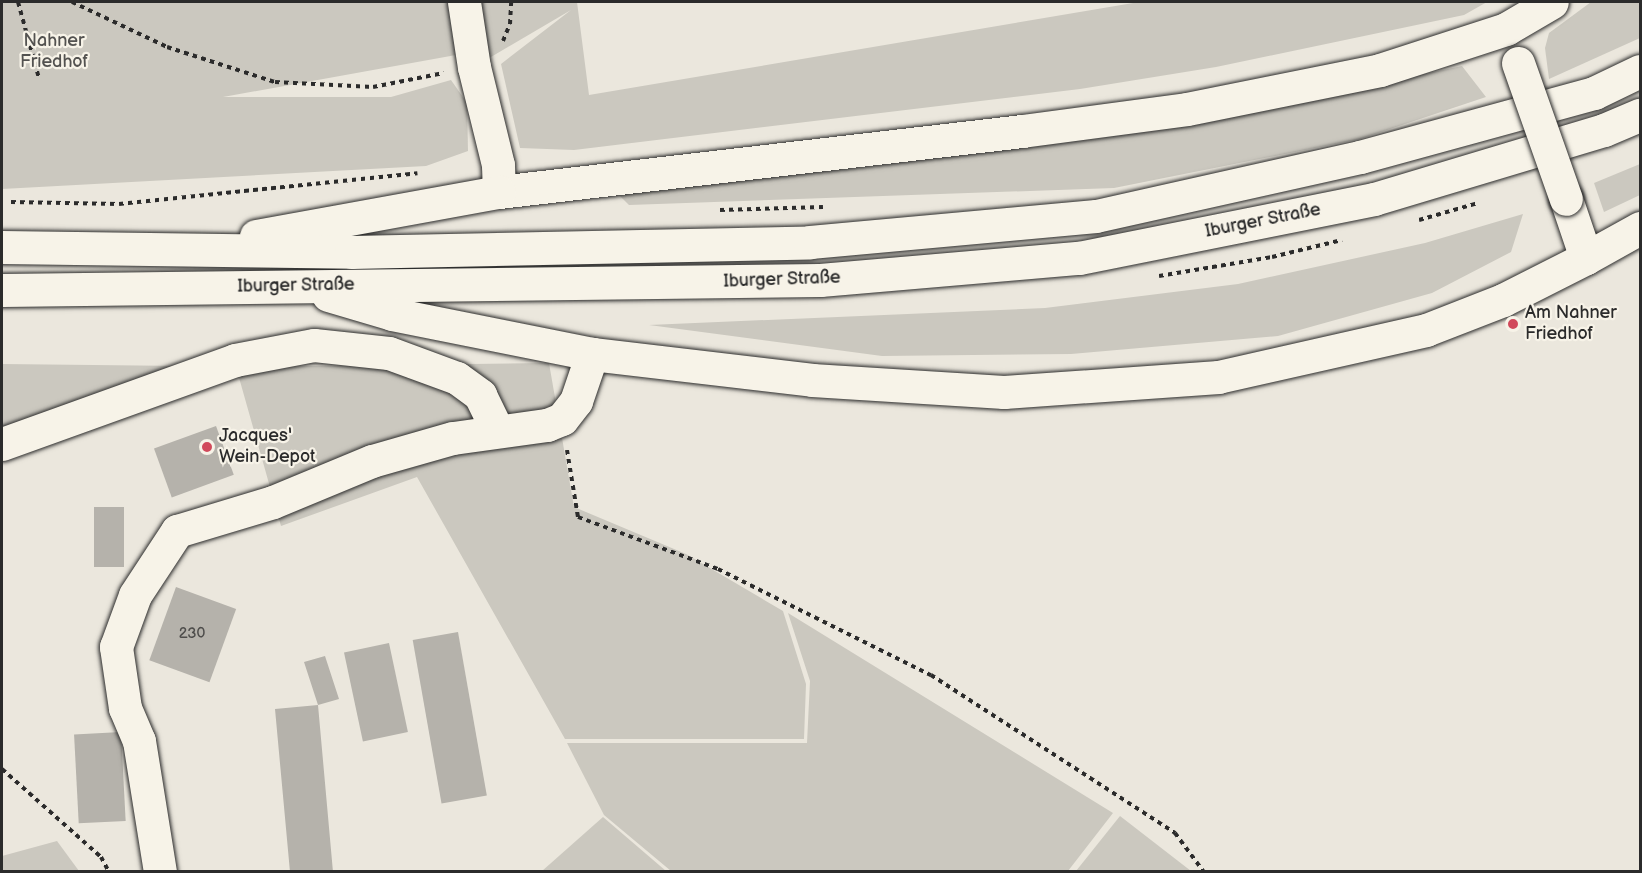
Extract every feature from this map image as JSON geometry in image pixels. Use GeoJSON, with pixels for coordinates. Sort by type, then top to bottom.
{"type":"FeatureCollection","features":[{"type":"Feature","properties":{"kind":"main road"},"geometry":{"type":"LineString","coordinates":[[464,2],[474,66],[498,165],[499,192]]}},
{"type":"Feature","properties":{"kind":"main road"},"geometry":{"type":"LineString","coordinates":[[186,249],[499,192],[1022,131],[1187,109],[1380,70],[1506,29],[1552,2]]}},
{"type":"Feature","properties":{"kind":"main road"},"geometry":{"type":"LineString","coordinates":[[1506,29],[1586,258]]}},
{"type":"Feature","properties":{"kind":"main road","name":"Iburger Straße"},"geometry":{"type":"LineString","coordinates":[[2,247],[351,252],[810,242],[1096,216],[1360,157],[1594,93],[1641,71]]}},
{"type":"Feature","properties":{"kind":"main road","name":"Iburger Straße"},"geometry":{"type":"LineString","coordinates":[[2,290],[820,280],[1079,258],[1374,198],[1604,130],[1641,115]]}},
{"type":"Feature","properties":{"kind":"main road"},"geometry":{"type":"LineString","coordinates":[[298,286],[392,314],[592,354],[812,380],[1004,392],[1218,377],[1426,330],[1503,300],[1641,228]]}},
{"type":"Feature","properties":{"kind":"main road"},"geometry":{"type":"LineString","coordinates":[[2,444],[235,360],[314,345],[389,353],[457,378],[480,395],[497,430]]}},
{"type":"Feature","properties":{"kind":"main road"},"geometry":{"type":"LineString","coordinates":[[160,872],[139,741],[125,708],[116,647],[135,596],[177,531],[273,502],[372,460],[453,438],[497,430],[546,425],[562,419],[576,401],[592,354]]}},
{"type":"Feature","properties":{"kind":"path"},"geometry":{"type":"LineString","coordinates":[[18,2],[39,78]]}},
{"type":"Feature","properties":{"kind":"path"},"geometry":{"type":"LineString","coordinates":[[72,2],[167,47],[275,82],[373,87],[474,66]]}},
{"type":"Feature","properties":{"kind":"path"},"geometry":{"type":"LineString","coordinates":[[11,202],[119,204],[428,172]]}},
{"type":"Feature","properties":{"kind":"path"},"geometry":{"type":"LineString","coordinates":[[716,210],[835,207]]}},
{"type":"Feature","properties":{"kind":"path"},"geometry":{"type":"LineString","coordinates":[[562,419],[578,517],[718,569],[931,675],[1175,833],[1204,872]]}},
{"type":"Feature","properties":{"kind":"path"},"geometry":{"type":"LineString","coordinates":[[2,769],[101,857],[109,872]]}},
{"type":"Feature","properties":{"kind":"green space","name":"Nahner Friedhof"},"geometry":{"type":"Polygon","coordinates":[[[2,2],[451,2],[456,55],[223,97],[391,97],[451,80],[467,103],[468,151],[426,166],[2,189],[2,2]]]}},
{"type":"Feature","properties":{"kind":"green space"},"geometry":{"type":"Polygon","coordinates":[[[462,2],[577,2],[589,95],[1139,2],[1487,2],[1464,15],[1216,67],[1080,89],[574,150],[520,148],[501,64],[571,10],[474,67],[462,2]]]}},
{"type":"Feature","properties":{"kind":"green space"},"geometry":{"type":"Polygon","coordinates":[[[1591,2],[1640,2],[1640,38],[1549,79],[1545,48],[1549,33],[1591,2]]]}},
{"type":"Feature","properties":{"kind":"green space"},"geometry":{"type":"Polygon","coordinates":[[[1462,66],[1486,97],[1360,139],[1114,188],[629,205],[616,192],[866,167],[1082,138],[1222,117],[1462,66]]]}},
{"type":"Feature","properties":{"kind":"green space"},"geometry":{"type":"Polygon","coordinates":[[[1640,164],[1640,195],[1604,212],[1594,183],[1640,164]]]}},
{"type":"Feature","properties":{"kind":"green space"},"geometry":{"type":"Polygon","coordinates":[[[1523,214],[1511,252],[1432,293],[1278,336],[1071,354],[882,356],[649,325],[1045,308],[1238,284],[1425,243],[1523,214]]]}},
{"type":"Feature","properties":{"kind":"green space"},"geometry":{"type":"Polygon","coordinates":[[[549,363],[574,507],[686,554],[783,611],[806,684],[804,739],[565,739],[417,477],[281,526],[236,367],[549,363]]]}},
{"type":"Feature","properties":{"kind":"green space"},"geometry":{"type":"Polygon","coordinates":[[[2,364],[184,366],[2,430],[2,364]]]}},
{"type":"Feature","properties":{"kind":"green space"},"geometry":{"type":"Polygon","coordinates":[[[788,613],[1113,813],[1068,871],[671,871],[604,815],[567,743],[807,743],[810,681],[788,613]]]}},
{"type":"Feature","properties":{"kind":"green space"},"geometry":{"type":"Polygon","coordinates":[[[1120,816],[1191,871],[1076,871],[1120,816]]]}},
{"type":"Feature","properties":{"kind":"green space"},"geometry":{"type":"Polygon","coordinates":[[[603,817],[666,871],[542,871],[603,817]]]}},
{"type":"Feature","properties":{"kind":"green space"},"geometry":{"type":"Polygon","coordinates":[[[57,841],[79,871],[2,871],[2,856],[57,841]]]}},
{"type":"Feature","properties":{"kind":"building"},"geometry":{"type":"Polygon","coordinates":[[[216,426],[234,475],[172,497],[154,449],[216,426]]]}},
{"type":"Feature","properties":{"kind":"building"},"geometry":{"type":"Polygon","coordinates":[[[94,507],[124,507],[124,567],[94,567],[94,507]]]}},
{"type":"Feature","properties":{"kind":"building"},"geometry":{"type":"Polygon","coordinates":[[[176,587],[236,609],[209,682],[149,660],[176,587]]]}},
{"type":"Feature","properties":{"kind":"building"},"geometry":{"type":"Polygon","coordinates":[[[458,632],[487,795],[442,803],[413,640],[458,632]]]}},
{"type":"Feature","properties":{"kind":"building"},"geometry":{"type":"Polygon","coordinates":[[[389,643],[408,732],[363,742],[344,653],[389,643]]]}},
{"type":"Feature","properties":{"kind":"building"},"geometry":{"type":"Polygon","coordinates":[[[325,656],[339,699],[318,705],[304,662],[325,656]]]}},
{"type":"Feature","properties":{"kind":"building"},"geometry":{"type":"Polygon","coordinates":[[[318,705],[333,872],[290,872],[275,709],[318,705]]]}},
{"type":"Feature","properties":{"kind":"building"},"geometry":{"type":"Polygon","coordinates":[[[121,732],[126,821],[79,823],[74,734],[121,732]]]}},
{"type":"Feature","properties":{"kind":"place","name":"Am Nahner Friedhof"},"geometry":{"type":"Point","coordinates":[1513,324]}},
{"type":"Feature","properties":{"kind":"place","name":"Jacques' Wein-Depot"},"geometry":{"type":"Point","coordinates":[207,447]}}]}
